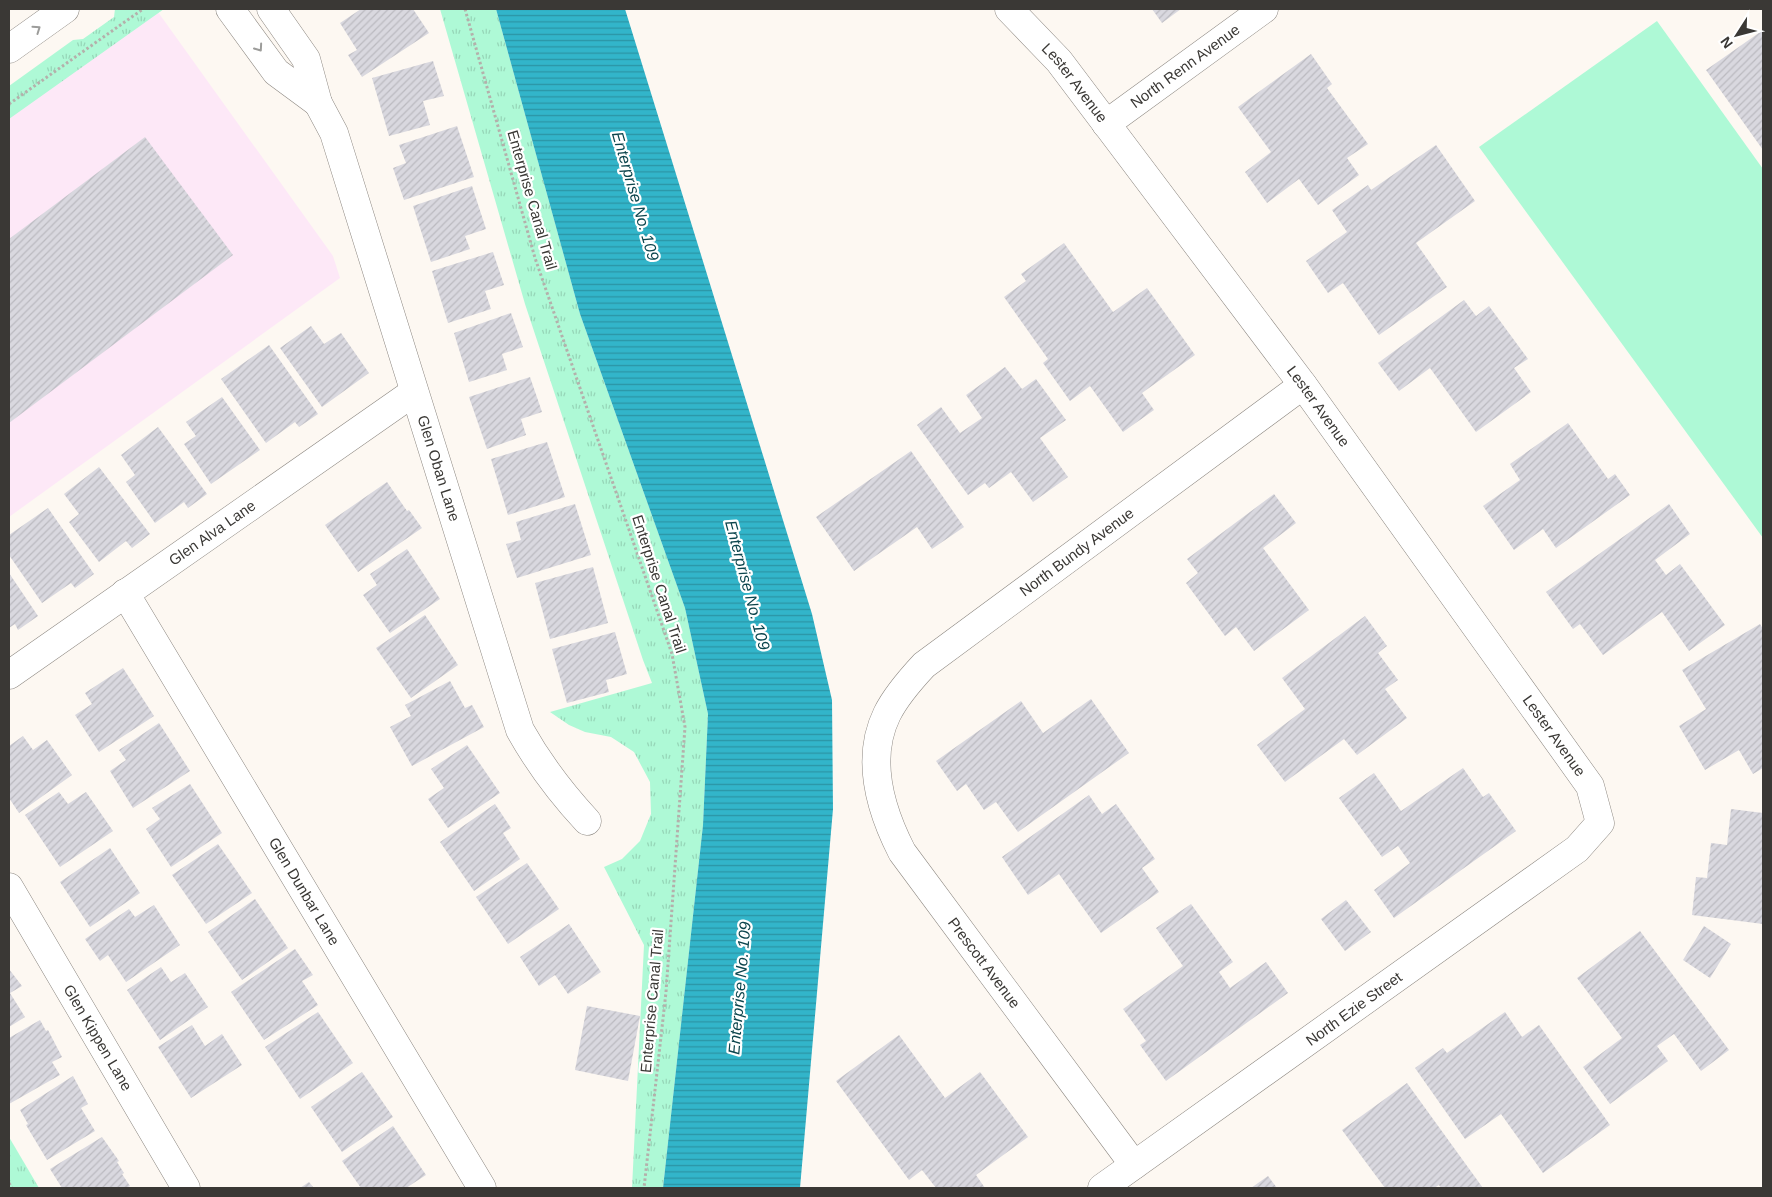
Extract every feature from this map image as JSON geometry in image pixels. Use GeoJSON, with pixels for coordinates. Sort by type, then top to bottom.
{"type":"FeatureCollection","features":[{"type":"Feature","properties":{"kind":"street"},"geometry":{"type":"LineString","coordinates":[[9,49],[65,9]]}},
{"type":"Feature","properties":{"kind":"street"},"geometry":{"type":"LineString","coordinates":[[230,9],[276,72],[318,102]]}},
{"type":"Feature","properties":{"kind":"street","name":"Glen Oban Lane"},"geometry":{"type":"LineString","coordinates":[[271,9],[306,59],[318,102],[334,134],[520,730],[537,760],[559,790],[587,822]]}},
{"type":"Feature","properties":{"kind":"street","name":"Lester Avenue"},"geometry":{"type":"LineString","coordinates":[[1009,9],[1059,61],[1303,385],[1590,786],[1600,823]]}},
{"type":"Feature","properties":{"kind":"street","name":"North Renn Avenue"},"geometry":{"type":"LineString","coordinates":[[1106,124],[1264,9]]}},
{"type":"Feature","properties":{"kind":"street","name":"North Bundy Avenue"},"geometry":{"type":"LineString","coordinates":[[878,744],[886,716],[903,688],[924,665],[1303,385]]}},
{"type":"Feature","properties":{"kind":"street","name":"Glen Alva Lane"},"geometry":{"type":"LineString","coordinates":[[9,675],[414,392]]}},
{"type":"Feature","properties":{"kind":"street","name":"Glen Dunbar Lane"},"geometry":{"type":"LineString","coordinates":[[125,593],[482,1188]]}},
{"type":"Feature","properties":{"kind":"street","name":"Prescott Avenue"},"geometry":{"type":"LineString","coordinates":[[878,744],[876,770],[880,797],[889,827],[902,852],[1134,1166]]}},
{"type":"Feature","properties":{"kind":"street","name":"North Ezie Street"},"geometry":{"type":"LineString","coordinates":[[1102,1188],[1577,849],[1600,823]]}},
{"type":"Feature","properties":{"kind":"street","name":"Glen Kippen Lane"},"geometry":{"type":"LineString","coordinates":[[9,888],[186,1188]]}},
{"type":"Feature","properties":{"kind":"path"},"geometry":{"type":"LineString","coordinates":[[9,104],[143,9]]}},
{"type":"Feature","properties":{"kind":"path","name":"Enterprise Canal Trail"},"geometry":{"type":"LineString","coordinates":[[465,9],[536,258],[672,654],[684,727],[666,992],[644,1188]]}},
{"type":"Feature","properties":{"kind":"path"},"geometry":{"type":"LineString","coordinates":[[9,1183],[12,1188]]}},
{"type":"Feature","properties":{"kind":"shaded area"},"geometry":{"type":"Polygon","coordinates":[[[158,12],[333,256],[340,278],[9,517],[9,118],[158,12]]]}},
{"type":"Feature","properties":{"kind":"green space"},"geometry":{"type":"Polygon","coordinates":[[[115,9],[164,9],[9,119],[9,86],[73,40],[83,39],[114,17],[115,9]]]}},
{"type":"Feature","properties":{"kind":"green space"},"geometry":{"type":"Polygon","coordinates":[[[440,9],[496,9],[580,314],[685,608],[708,714],[703,825],[663,1188],[632,1188],[644,945],[604,867],[622,859],[640,841],[651,814],[650,782],[634,752],[611,737],[585,732],[569,725],[550,712],[652,683],[525,304],[440,9]]]}},
{"type":"Feature","properties":{"kind":"green space"},"geometry":{"type":"Polygon","coordinates":[[[1657,21],[1763,169],[1763,538],[1479,147],[1657,21]]]}},
{"type":"Feature","properties":{"kind":"green space"},"geometry":{"type":"Polygon","coordinates":[[[9,1137],[39,1188],[9,1188],[9,1137]]]}},
{"type":"Feature","properties":{"kind":"water","name":"Enterprise No. 109"},"geometry":{"type":"Polygon","coordinates":[[[496,9],[625,9],[812,614],[832,700],[833,809],[800,1188],[663,1188],[703,825],[708,714],[685,608],[580,314],[496,9]]]}},
{"type":"Feature","properties":{"kind":"building"},"geometry":{"type":"Polygon","coordinates":[[[361,9],[413,9],[429,33],[362,77],[348,55],[357,50],[340,23],[361,9]]]}},
{"type":"Feature","properties":{"kind":"building"},"geometry":{"type":"Polygon","coordinates":[[[1152,9],[1181,9],[1162,23],[1152,9]]]}},
{"type":"Feature","properties":{"kind":"building"},"geometry":{"type":"Polygon","coordinates":[[[1763,30],[1763,150],[1706,70],[1763,30]]]}},
{"type":"Feature","properties":{"kind":"building"},"geometry":{"type":"Polygon","coordinates":[[[1311,54],[1332,84],[1327,88],[1368,144],[1347,158],[1359,175],[1318,205],[1299,179],[1267,203],[1245,172],[1271,152],[1238,107],[1311,54]]]}},
{"type":"Feature","properties":{"kind":"building"},"geometry":{"type":"Polygon","coordinates":[[[433,61],[444,96],[423,101],[430,125],[389,136],[372,78],[433,61]]]}},
{"type":"Feature","properties":{"kind":"building"},"geometry":{"type":"Polygon","coordinates":[[[457,126],[474,177],[404,200],[393,168],[406,163],[399,145],[457,126]]]}},
{"type":"Feature","properties":{"kind":"building"},"geometry":{"type":"Polygon","coordinates":[[[145,137],[233,255],[9,423],[9,239],[145,137]]]}},
{"type":"Feature","properties":{"kind":"building"},"geometry":{"type":"Polygon","coordinates":[[[1436,145],[1475,201],[1416,243],[1447,287],[1379,335],[1343,283],[1328,293],[1306,261],[1347,232],[1332,210],[1368,185],[1371,190],[1436,145]]]}},
{"type":"Feature","properties":{"kind":"building"},"geometry":{"type":"Polygon","coordinates":[[[472,186],[486,229],[465,236],[470,249],[431,262],[413,206],[472,186]]]}},
{"type":"Feature","properties":{"kind":"building"},"geometry":{"type":"Polygon","coordinates":[[[1064,243],[1113,312],[1147,288],[1195,355],[1142,393],[1154,410],[1123,432],[1090,386],[1070,401],[1043,363],[1048,359],[1004,297],[1026,281],[1021,274],[1064,243]]]}},
{"type":"Feature","properties":{"kind":"building"},"geometry":{"type":"Polygon","coordinates":[[[493,252],[504,285],[485,291],[491,309],[448,323],[432,271],[493,252]]]}},
{"type":"Feature","properties":{"kind":"building"},"geometry":{"type":"Polygon","coordinates":[[[1464,300],[1476,316],[1489,306],[1528,359],[1514,368],[1531,392],[1476,432],[1430,368],[1399,391],[1378,363],[1464,300]]]}},
{"type":"Feature","properties":{"kind":"building"},"geometry":{"type":"Polygon","coordinates":[[[511,313],[523,347],[502,354],[507,370],[469,382],[454,333],[511,313]]]}},
{"type":"Feature","properties":{"kind":"building"},"geometry":{"type":"Polygon","coordinates":[[[311,326],[324,344],[341,333],[369,373],[322,407],[280,348],[311,326]]]}},
{"type":"Feature","properties":{"kind":"building"},"geometry":{"type":"Polygon","coordinates":[[[269,345],[318,414],[299,427],[295,422],[266,443],[221,379],[269,345]]]}},
{"type":"Feature","properties":{"kind":"building"},"geometry":{"type":"Polygon","coordinates":[[[1005,367],[1022,389],[1036,379],[1066,420],[1040,438],[1068,477],[1033,502],[1011,472],[989,488],[985,483],[968,495],[917,425],[941,407],[960,433],[982,418],[966,395],[1005,367]]]}},
{"type":"Feature","properties":{"kind":"building"},"geometry":{"type":"Polygon","coordinates":[[[530,377],[542,412],[521,419],[526,435],[487,449],[469,397],[530,377]]]}},
{"type":"Feature","properties":{"kind":"building"},"geometry":{"type":"Polygon","coordinates":[[[222,397],[260,450],[211,484],[184,444],[196,436],[186,422],[222,397]]]}},
{"type":"Feature","properties":{"kind":"building"},"geometry":{"type":"Polygon","coordinates":[[[1568,423],[1608,479],[1615,474],[1630,495],[1556,548],[1543,529],[1514,550],[1483,506],[1520,480],[1510,464],[1568,423]]]}},
{"type":"Feature","properties":{"kind":"building"},"geometry":{"type":"Polygon","coordinates":[[[158,427],[207,494],[188,508],[184,502],[155,523],[126,482],[135,475],[121,455],[158,427]]]}},
{"type":"Feature","properties":{"kind":"building"},"geometry":{"type":"Polygon","coordinates":[[[547,442],[565,497],[508,515],[491,459],[547,442]]]}},
{"type":"Feature","properties":{"kind":"building"},"geometry":{"type":"Polygon","coordinates":[[[911,451],[964,527],[932,549],[917,527],[854,571],[816,517],[911,451]]]}},
{"type":"Feature","properties":{"kind":"building"},"geometry":{"type":"Polygon","coordinates":[[[99,467],[150,534],[132,548],[126,541],[99,562],[69,522],[79,514],[64,494],[99,467]]]}},
{"type":"Feature","properties":{"kind":"building"},"geometry":{"type":"Polygon","coordinates":[[[387,482],[407,511],[409,510],[422,528],[358,572],[325,525],[387,482]]]}},
{"type":"Feature","properties":{"kind":"building"},"geometry":{"type":"Polygon","coordinates":[[[1274,494],[1296,523],[1263,548],[1309,610],[1254,651],[1236,627],[1225,636],[1186,583],[1198,573],[1187,559],[1274,494]]]}},
{"type":"Feature","properties":{"kind":"building"},"geometry":{"type":"Polygon","coordinates":[[[575,504],[591,555],[517,578],[506,544],[521,540],[516,522],[575,504]]]}},
{"type":"Feature","properties":{"kind":"building"},"geometry":{"type":"Polygon","coordinates":[[[1669,504],[1690,534],[1655,560],[1666,575],[1680,564],[1725,625],[1689,651],[1662,612],[1603,655],[1580,624],[1573,629],[1546,592],[1669,504]]]}},
{"type":"Feature","properties":{"kind":"building"},"geometry":{"type":"Polygon","coordinates":[[[48,508],[94,574],[75,588],[71,583],[42,603],[9,555],[9,535],[48,508]]]}},
{"type":"Feature","properties":{"kind":"building"},"geometry":{"type":"Polygon","coordinates":[[[407,549],[440,599],[390,633],[363,595],[377,585],[370,574],[407,549]]]}},
{"type":"Feature","properties":{"kind":"building"},"geometry":{"type":"Polygon","coordinates":[[[593,567],[608,623],[550,639],[535,583],[593,567]]]}},
{"type":"Feature","properties":{"kind":"building"},"geometry":{"type":"Polygon","coordinates":[[[9,573],[38,616],[18,630],[15,624],[9,628],[9,573]]]}},
{"type":"Feature","properties":{"kind":"building"},"geometry":{"type":"Polygon","coordinates":[[[425,615],[458,665],[411,698],[376,648],[425,615]]]}},
{"type":"Feature","properties":{"kind":"building"},"geometry":{"type":"Polygon","coordinates":[[[1365,616],[1387,646],[1378,653],[1398,680],[1385,689],[1407,718],[1357,755],[1344,739],[1285,782],[1257,745],[1305,709],[1282,678],[1365,616]]]}},
{"type":"Feature","properties":{"kind":"building"},"geometry":{"type":"Polygon","coordinates":[[[1760,624],[1763,629],[1763,768],[1753,774],[1739,750],[1705,770],[1679,726],[1706,709],[1682,670],[1760,624]]]}},
{"type":"Feature","properties":{"kind":"building"},"geometry":{"type":"Polygon","coordinates":[[[615,632],[627,674],[606,680],[609,692],[567,703],[552,649],[615,632]]]}},
{"type":"Feature","properties":{"kind":"building"},"geometry":{"type":"Polygon","coordinates":[[[123,668],[154,716],[99,752],[75,715],[92,704],[85,693],[123,668]]]}},
{"type":"Feature","properties":{"kind":"building"},"geometry":{"type":"Polygon","coordinates":[[[450,681],[465,708],[472,705],[484,727],[412,766],[390,727],[411,716],[405,705],[450,681]]]}},
{"type":"Feature","properties":{"kind":"building"},"geometry":{"type":"Polygon","coordinates":[[[1091,699],[1129,753],[1018,832],[996,802],[984,810],[966,784],[957,791],[936,761],[1021,701],[1043,733],[1091,699]]]}},
{"type":"Feature","properties":{"kind":"building"},"geometry":{"type":"Polygon","coordinates":[[[159,723],[190,771],[133,808],[110,771],[126,760],[119,750],[159,723]]]}},
{"type":"Feature","properties":{"kind":"building"},"geometry":{"type":"Polygon","coordinates":[[[23,736],[33,750],[47,740],[72,775],[19,813],[9,798],[9,746],[23,736]]]}},
{"type":"Feature","properties":{"kind":"building"},"geometry":{"type":"Polygon","coordinates":[[[467,745],[500,793],[448,828],[428,799],[444,788],[431,769],[467,745]]]}},
{"type":"Feature","properties":{"kind":"building"},"geometry":{"type":"Polygon","coordinates":[[[1463,768],[1483,797],[1489,793],[1516,831],[1394,918],[1374,890],[1410,863],[1398,846],[1382,857],[1339,798],[1374,773],[1401,811],[1463,768]]]}},
{"type":"Feature","properties":{"kind":"building"},"geometry":{"type":"Polygon","coordinates":[[[190,784],[222,833],[171,867],[146,829],[160,819],[152,808],[190,784]]]}},
{"type":"Feature","properties":{"kind":"building"},"geometry":{"type":"Polygon","coordinates":[[[59,792],[68,804],[86,792],[113,831],[60,867],[25,815],[59,792]]]}},
{"type":"Feature","properties":{"kind":"building"},"geometry":{"type":"Polygon","coordinates":[[[1089,795],[1102,814],[1116,804],[1155,859],[1142,868],[1159,892],[1101,933],[1059,874],[1028,895],[1002,857],[1089,795]]]}},
{"type":"Feature","properties":{"kind":"building"},"geometry":{"type":"Polygon","coordinates":[[[495,804],[511,828],[503,833],[520,859],[474,891],[440,842],[495,804]]]}},
{"type":"Feature","properties":{"kind":"building"},"geometry":{"type":"Polygon","coordinates":[[[1731,809],[1763,813],[1763,924],[1692,915],[1696,877],[1707,878],[1711,843],[1727,845],[1731,809]]]}},
{"type":"Feature","properties":{"kind":"building"},"geometry":{"type":"Polygon","coordinates":[[[218,844],[252,893],[206,924],[172,875],[218,844]]]}},
{"type":"Feature","properties":{"kind":"building"},"geometry":{"type":"Polygon","coordinates":[[[110,848],[140,893],[90,927],[60,882],[110,848]]]}},
{"type":"Feature","properties":{"kind":"building"},"geometry":{"type":"Polygon","coordinates":[[[527,863],[559,909],[508,944],[476,897],[527,863]]]}},
{"type":"Feature","properties":{"kind":"building"},"geometry":{"type":"Polygon","coordinates":[[[255,899],[288,948],[242,980],[208,932],[255,899]]]}},
{"type":"Feature","properties":{"kind":"building"},"geometry":{"type":"Polygon","coordinates":[[[1346,900],[1371,932],[1345,951],[1321,919],[1346,900]]]}},
{"type":"Feature","properties":{"kind":"building"},"geometry":{"type":"Polygon","coordinates":[[[1191,904],[1233,962],[1219,972],[1230,988],[1266,962],[1288,993],[1166,1081],[1140,1045],[1146,1041],[1123,1009],[1183,966],[1156,928],[1191,904]]]}},
{"type":"Feature","properties":{"kind":"building"},"geometry":{"type":"Polygon","coordinates":[[[154,905],[180,945],[126,982],[108,955],[100,961],[85,939],[129,909],[135,917],[154,905]]]}},
{"type":"Feature","properties":{"kind":"building"},"geometry":{"type":"Polygon","coordinates":[[[569,924],[601,972],[568,994],[555,975],[539,986],[520,957],[569,924]]]}},
{"type":"Feature","properties":{"kind":"building"},"geometry":{"type":"Polygon","coordinates":[[[1704,926],[1731,944],[1710,978],[1683,960],[1704,926]]]}},
{"type":"Feature","properties":{"kind":"building"},"geometry":{"type":"Polygon","coordinates":[[[1640,931],[1729,1050],[1701,1071],[1674,1034],[1657,1046],[1668,1061],[1610,1104],[1583,1067],[1622,1038],[1577,978],[1640,931]]]}},
{"type":"Feature","properties":{"kind":"building"},"geometry":{"type":"Polygon","coordinates":[[[295,949],[313,975],[302,981],[318,1005],[264,1040],[231,992],[295,949]]]}},
{"type":"Feature","properties":{"kind":"building"},"geometry":{"type":"Polygon","coordinates":[[[161,967],[171,982],[185,973],[208,1007],[160,1040],[127,990],[161,967]]]}},
{"type":"Feature","properties":{"kind":"building"},"geometry":{"type":"Polygon","coordinates":[[[9,969],[22,986],[10,993],[25,1017],[9,1027],[9,969]]]}},
{"type":"Feature","properties":{"kind":"building"},"geometry":{"type":"Polygon","coordinates":[[[587,1006],[640,1016],[628,1081],[575,1070],[587,1006]]]}},
{"type":"Feature","properties":{"kind":"building"},"geometry":{"type":"Polygon","coordinates":[[[318,1012],[353,1063],[300,1099],[265,1047],[318,1012]]]}},
{"type":"Feature","properties":{"kind":"building"},"geometry":{"type":"Polygon","coordinates":[[[1505,1012],[1522,1037],[1539,1025],[1610,1125],[1543,1173],[1501,1114],[1465,1139],[1415,1068],[1443,1048],[1447,1053],[1505,1012]]]}},
{"type":"Feature","properties":{"kind":"building"},"geometry":{"type":"Polygon","coordinates":[[[40,1020],[46,1031],[48,1030],[62,1057],[52,1062],[60,1075],[9,1104],[9,1038],[40,1020]]]}},
{"type":"Feature","properties":{"kind":"building"},"geometry":{"type":"Polygon","coordinates":[[[192,1025],[205,1046],[222,1034],[242,1065],[191,1098],[158,1047],[192,1025]]]}},
{"type":"Feature","properties":{"kind":"building"},"geometry":{"type":"Polygon","coordinates":[[[899,1035],[945,1098],[980,1072],[1028,1137],[976,1175],[985,1188],[936,1188],[922,1170],[909,1180],[836,1081],[899,1035]]]}},
{"type":"Feature","properties":{"kind":"building"},"geometry":{"type":"Polygon","coordinates":[[[362,1072],[393,1117],[342,1152],[311,1107],[362,1072]]]}},
{"type":"Feature","properties":{"kind":"building"},"geometry":{"type":"Polygon","coordinates":[[[73,1076],[88,1104],[81,1108],[95,1131],[47,1160],[26,1125],[28,1124],[20,1110],[73,1076]]]}},
{"type":"Feature","properties":{"kind":"building"},"geometry":{"type":"Polygon","coordinates":[[[1407,1083],[1483,1188],[1441,1188],[1439,1185],[1434,1188],[1385,1188],[1342,1130],[1407,1083]]]}},
{"type":"Feature","properties":{"kind":"building"},"geometry":{"type":"Polygon","coordinates":[[[393,1126],[426,1175],[406,1188],[361,1188],[342,1161],[393,1126]]]}},
{"type":"Feature","properties":{"kind":"building"},"geometry":{"type":"Polygon","coordinates":[[[102,1137],[119,1161],[117,1162],[124,1173],[122,1174],[130,1186],[126,1188],[62,1188],[50,1169],[102,1137]]]}},
{"type":"Feature","properties":{"kind":"building"},"geometry":{"type":"Polygon","coordinates":[[[1268,1176],[1277,1188],[1251,1188],[1268,1176]]]}},
{"type":"Feature","properties":{"kind":"building"},"geometry":{"type":"Polygon","coordinates":[[[309,1182],[314,1188],[300,1188],[309,1182]]]}}]}
